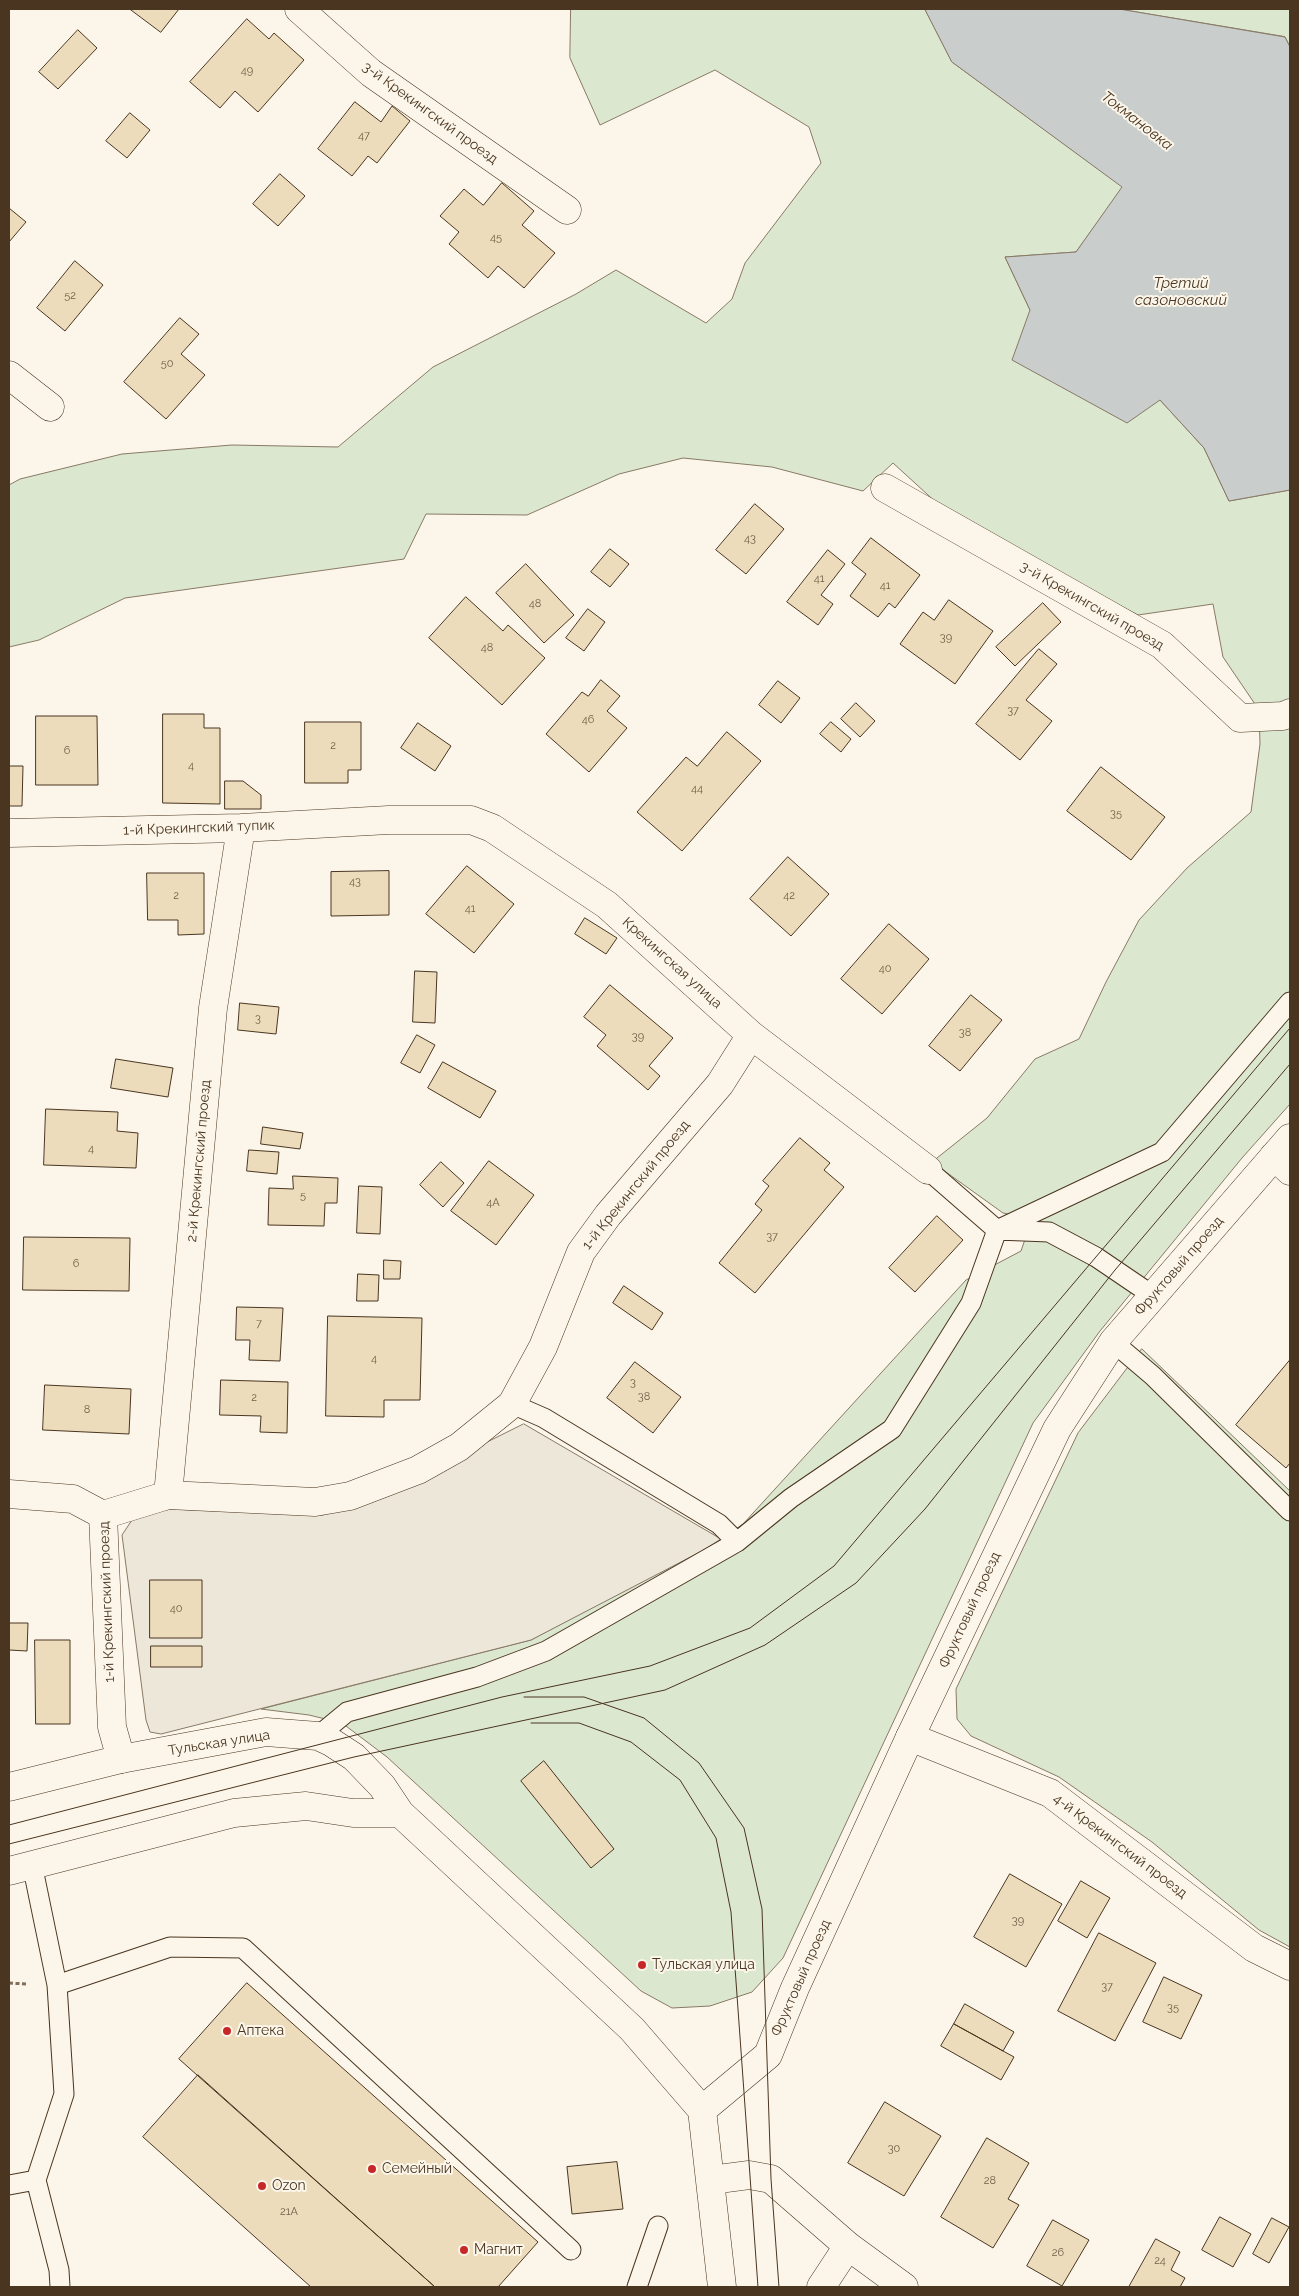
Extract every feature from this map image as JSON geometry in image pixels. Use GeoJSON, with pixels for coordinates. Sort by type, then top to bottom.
{"type":"FeatureCollection","features":[{"type":"Feature","properties":{"kind":"street","name":"3-й Крекингский проезд"},"geometry":{"type":"LineString","coordinates":[[299,9],[371,73],[567,210]]}},
{"type":"Feature","properties":{"kind":"street"},"geometry":{"type":"LineString","coordinates":[[9,375],[50,407]]}},
{"type":"Feature","properties":{"kind":"street","name":"3-й Крекингский проезд"},"geometry":{"type":"LineString","coordinates":[[885,488],[1162,644],[1240,718],[1283,716],[1290,713]]}},
{"type":"Feature","properties":{"kind":"street","name":"1-й Крекингский тупик"},"geometry":{"type":"LineString","coordinates":[[9,832],[241,828],[389,820]]}},
{"type":"Feature","properties":{"kind":"street","name":"Крекингская улица"},"geometry":{"type":"LineString","coordinates":[[389,820],[471,820],[492,828],[607,905],[751,1035],[928,1170]]}},
{"type":"Feature","properties":{"kind":"street","name":"2-й Крекингский проезд"},"geometry":{"type":"LineString","coordinates":[[168,1495],[213,1008],[241,828]]}},
{"type":"Feature","properties":{"kind":"street","name":"1-й Крекингский проезд"},"geometry":{"type":"LineString","coordinates":[[121,1759],[112,1727],[102,1515],[168,1495],[316,1502],[350,1496],[418,1470],[459,1448],[512,1404],[544,1346],[581,1252],[608,1215],[720,1084],[751,1035]]}},
{"type":"Feature","properties":{"kind":"street","name":"Фруктовый проезд"},"geometry":{"type":"LineString","coordinates":[[702,2110],[768,2055],[795,1988],[910,1737],[1056,1429],[1113,1342],[1152,1295],[1285,1155]]}},
{"type":"Feature","properties":{"kind":"street"},"geometry":{"type":"LineString","coordinates":[[9,1494],[73,1499],[102,1515]]}},
{"type":"Feature","properties":{"kind":"street","name":"Тульская улица"},"geometry":{"type":"LineString","coordinates":[[9,1787],[121,1759],[266,1732],[318,1736],[354,1757],[382,1786],[400,1813],[632,2029],[702,2110]]}},
{"type":"Feature","properties":{"kind":"street","name":"4-й Крекингский проезд"},"geometry":{"type":"LineString","coordinates":[[910,1737],[1050,1793],[1254,1948],[1290,1966]]}},
{"type":"Feature","properties":{"kind":"street"},"geometry":{"type":"LineString","coordinates":[[20,1868],[234,1813],[306,1806],[353,1813],[400,1813]]}},
{"type":"Feature","properties":{"kind":"street"},"geometry":{"type":"LineString","coordinates":[[702,2110],[712,2180],[722,2287]]}},
{"type":"Feature","properties":{"kind":"street"},"geometry":{"type":"LineString","coordinates":[[712,2180],[750,2175],[771,2178],[848,2246],[904,2287]]}},
{"type":"Feature","properties":{"kind":"street"},"geometry":{"type":"LineString","coordinates":[[821,2287],[848,2246]]}},
{"type":"Feature","properties":{"kind":"lane"},"geometry":{"type":"LineString","coordinates":[[318,1736],[347,1712],[476,1677],[546,1651],[737,1542],[791,1498],[892,1429],[971,1303],[997,1230],[1162,1152],[1290,1002]]}},
{"type":"Feature","properties":{"kind":"lane"},"geometry":{"type":"LineString","coordinates":[[928,1170],[997,1230],[1049,1232],[1096,1257],[1152,1295]]}},
{"type":"Feature","properties":{"kind":"lane"},"geometry":{"type":"LineString","coordinates":[[1113,1342],[1153,1376],[1290,1511]]}},
{"type":"Feature","properties":{"kind":"lane"},"geometry":{"type":"LineString","coordinates":[[512,1404],[544,1418],[719,1524],[737,1542]]}},
{"type":"Feature","properties":{"kind":"lane"},"geometry":{"type":"LineString","coordinates":[[20,1868],[57,1985],[64,2094],[36,2180],[59,2270],[60,2287]]}},
{"type":"Feature","properties":{"kind":"lane"},"geometry":{"type":"LineString","coordinates":[[57,1985],[170,1947],[243,1948],[571,2250]]}},
{"type":"Feature","properties":{"kind":"lane"},"geometry":{"type":"LineString","coordinates":[[9,2185],[36,2180]]}},
{"type":"Feature","properties":{"kind":"lane"},"geometry":{"type":"LineString","coordinates":[[637,2287],[658,2226]]}},
{"type":"Feature","properties":{"kind":"green space"},"geometry":{"type":"Polygon","coordinates":[[[571,9],[925,9],[952,62],[1123,187],[1076,252],[1005,257],[1030,310],[1160,400],[1204,448],[1229,501],[1290,490],[1290,1104],[1242,1158],[1100,1331],[1033,1423],[783,1958],[752,1992],[710,2006],[672,2008],[641,1991],[387,1757],[342,1723],[309,1715],[261,1709],[531,1640],[721,1539],[743,1524],[966,1280],[1021,1251],[1032,1219],[1003,1213],[932,1162],[987,1118],[1035,1059],[1079,1039],[1106,982],[1139,920],[1187,868],[1251,812],[1260,744],[1259,710],[1223,657],[1213,604],[1138,615],[951,516],[893,463],[863,491],[772,467],[683,458],[619,474],[527,515],[426,514],[404,559],[125,598],[39,640],[9,647],[9,485],[20,479],[122,454],[232,445],[338,447],[433,367],[576,294],[616,270],[706,323],[732,299],[745,263],[821,163],[809,127],[715,70],[600,125],[570,58],[571,9]]]}},
{"type":"Feature","properties":{"kind":"green space"},"geometry":{"type":"Polygon","coordinates":[[[1119,9],[1290,9],[1290,47],[1285,37],[1119,9]]]}},
{"type":"Feature","properties":{"kind":"green space"},"geometry":{"type":"Polygon","coordinates":[[[1142,1349],[1290,1491],[1290,1947],[1259,1930],[1152,1842],[1059,1777],[971,1736],[957,1719],[956,1689],[1078,1433],[1142,1349]]]}},
{"type":"Feature","properties":{"kind":"shaded area"},"geometry":{"type":"Polygon","coordinates":[[[524,1424],[721,1539],[702,1551],[531,1640],[161,1734],[150,1732],[146,1720],[122,1535],[134,1517],[171,1509],[323,1515],[463,1454],[524,1424]]]}},
{"type":"Feature","properties":{"kind":"water","name":"Третий сазоновский"},"geometry":{"type":"Polygon","coordinates":[[[925,9],[1119,9],[1285,37],[1290,47],[1290,490],[1229,501],[1204,448],[1160,400],[1127,423],[1012,360],[1030,310],[1005,257],[1076,252],[1122,187],[952,62],[925,9]]]}},
{"type":"Feature","properties":{"kind":"building"},"geometry":{"type":"Polygon","coordinates":[[[130,9],[179,9],[161,32],[130,9]]]}},
{"type":"Feature","properties":{"kind":"building"},"geometry":{"type":"Polygon","coordinates":[[[247,19],[269,39],[274,33],[304,60],[258,112],[235,91],[220,108],[190,82],[247,19]]]}},
{"type":"Feature","properties":{"kind":"building"},"geometry":{"type":"Polygon","coordinates":[[[78,30],[97,48],[58,89],[39,72],[78,30]]]}},
{"type":"Feature","properties":{"kind":"building"},"geometry":{"type":"Polygon","coordinates":[[[355,102],[381,122],[392,106],[410,121],[377,163],[368,156],[352,176],[318,149],[355,102]]]}},
{"type":"Feature","properties":{"kind":"building"},"geometry":{"type":"Polygon","coordinates":[[[130,113],[150,130],[127,158],[106,141],[130,113]]]}},
{"type":"Feature","properties":{"kind":"building"},"geometry":{"type":"Polygon","coordinates":[[[280,174],[305,196],[278,226],[253,204],[280,174]]]}},
{"type":"Feature","properties":{"kind":"building"},"geometry":{"type":"Polygon","coordinates":[[[502,183],[534,211],[522,225],[555,253],[524,288],[498,266],[488,278],[449,244],[459,232],[440,216],[464,189],[483,205],[502,183]]]}},
{"type":"Feature","properties":{"kind":"building"},"geometry":{"type":"Polygon","coordinates":[[[9,208],[26,222],[9,242],[9,208]]]}},
{"type":"Feature","properties":{"kind":"building"},"geometry":{"type":"Polygon","coordinates":[[[75,261],[103,285],[65,331],[37,308],[75,261]]]}},
{"type":"Feature","properties":{"kind":"building"},"geometry":{"type":"Polygon","coordinates":[[[180,318],[199,334],[181,354],[205,375],[166,419],[124,382],[180,318]]]}},
{"type":"Feature","properties":{"kind":"building"},"geometry":{"type":"Polygon","coordinates":[[[755,504],[784,529],[746,574],[716,550],[755,504]]]}},
{"type":"Feature","properties":{"kind":"building"},"geometry":{"type":"Polygon","coordinates":[[[871,538],[920,575],[895,608],[889,603],[878,617],[850,596],[866,574],[852,563],[871,538]]]}},
{"type":"Feature","properties":{"kind":"building"},"geometry":{"type":"Polygon","coordinates":[[[610,549],[629,564],[610,587],[591,572],[610,549]]]}},
{"type":"Feature","properties":{"kind":"building"},"geometry":{"type":"Polygon","coordinates":[[[828,550],[845,564],[821,595],[833,604],[818,625],[787,602],[828,550]]]}},
{"type":"Feature","properties":{"kind":"building"},"geometry":{"type":"Polygon","coordinates":[[[526,564],[574,615],[544,643],[496,593],[526,564]]]}},
{"type":"Feature","properties":{"kind":"building"},"geometry":{"type":"Polygon","coordinates":[[[466,597],[503,631],[508,625],[545,658],[502,705],[429,638],[466,597]]]}},
{"type":"Feature","properties":{"kind":"building"},"geometry":{"type":"Polygon","coordinates":[[[949,600],[993,631],[955,684],[900,644],[923,612],[934,620],[949,600]]]}},
{"type":"Feature","properties":{"kind":"building"},"geometry":{"type":"Polygon","coordinates":[[[1043,603],[1061,622],[1015,666],[996,647],[1043,603]]]}},
{"type":"Feature","properties":{"kind":"building"},"geometry":{"type":"Polygon","coordinates":[[[588,609],[605,622],[584,651],[566,638],[588,609]]]}},
{"type":"Feature","properties":{"kind":"building"},"geometry":{"type":"Polygon","coordinates":[[[1039,649],[1057,664],[1026,700],[1052,721],[1020,760],[976,724],[1039,649]]]}},
{"type":"Feature","properties":{"kind":"building"},"geometry":{"type":"Polygon","coordinates":[[[601,680],[620,696],[607,711],[627,728],[589,772],[546,734],[582,692],[588,696],[601,680]]]}},
{"type":"Feature","properties":{"kind":"building"},"geometry":{"type":"Polygon","coordinates":[[[778,681],[800,698],[781,723],[759,705],[778,681]]]}},
{"type":"Feature","properties":{"kind":"building"},"geometry":{"type":"Polygon","coordinates":[[[856,703],[875,721],[860,737],[841,719],[856,703]]]}},
{"type":"Feature","properties":{"kind":"building"},"geometry":{"type":"Polygon","coordinates":[[[163,714],[204,714],[204,728],[220,728],[220,804],[163,803],[163,714]]]}},
{"type":"Feature","properties":{"kind":"building"},"geometry":{"type":"Polygon","coordinates":[[[36,716],[97,716],[98,785],[36,785],[36,716]]]}},
{"type":"Feature","properties":{"kind":"building"},"geometry":{"type":"Polygon","coordinates":[[[305,722],[361,722],[361,770],[348,770],[348,783],[305,783],[305,722]]]}},
{"type":"Feature","properties":{"kind":"building"},"geometry":{"type":"Polygon","coordinates":[[[831,722],[851,739],[841,752],[820,734],[831,722]]]}},
{"type":"Feature","properties":{"kind":"building"},"geometry":{"type":"Polygon","coordinates":[[[418,723],[451,746],[435,771],[401,748],[418,723]]]}},
{"type":"Feature","properties":{"kind":"building"},"geometry":{"type":"Polygon","coordinates":[[[727,732],[761,761],[682,851],[637,812],[686,757],[697,766],[727,732]]]}},
{"type":"Feature","properties":{"kind":"building"},"geometry":{"type":"Polygon","coordinates":[[[9,766],[23,766],[22,806],[9,806],[9,766]]]}},
{"type":"Feature","properties":{"kind":"building"},"geometry":{"type":"Polygon","coordinates":[[[1101,767],[1165,817],[1131,860],[1067,811],[1101,767]]]}},
{"type":"Feature","properties":{"kind":"building"},"geometry":{"type":"Polygon","coordinates":[[[225,781],[243,781],[261,795],[261,809],[225,809],[225,781]]]}},
{"type":"Feature","properties":{"kind":"building"},"geometry":{"type":"Polygon","coordinates":[[[788,857],[829,894],[791,936],[750,899],[788,857]]]}},
{"type":"Feature","properties":{"kind":"building"},"geometry":{"type":"Polygon","coordinates":[[[467,866],[514,904],[474,953],[426,914],[467,866]]]}},
{"type":"Feature","properties":{"kind":"building"},"geometry":{"type":"Polygon","coordinates":[[[389,871],[389,915],[331,916],[331,872],[389,871]]]}},
{"type":"Feature","properties":{"kind":"building"},"geometry":{"type":"Polygon","coordinates":[[[147,873],[204,873],[204,934],[178,935],[178,920],[148,920],[147,873]]]}},
{"type":"Feature","properties":{"kind":"building"},"geometry":{"type":"Polygon","coordinates":[[[585,918],[617,938],[606,954],[575,934],[585,918]]]}},
{"type":"Feature","properties":{"kind":"building"},"geometry":{"type":"Polygon","coordinates":[[[889,924],[929,959],[882,1014],[841,979],[889,924]]]}},
{"type":"Feature","properties":{"kind":"building"},"geometry":{"type":"Polygon","coordinates":[[[415,971],[437,972],[435,1023],[413,1022],[415,971]]]}},
{"type":"Feature","properties":{"kind":"building"},"geometry":{"type":"Polygon","coordinates":[[[610,985],[673,1038],[649,1066],[660,1076],[648,1090],[597,1046],[606,1035],[584,1017],[610,985]]]}},
{"type":"Feature","properties":{"kind":"building"},"geometry":{"type":"Polygon","coordinates":[[[971,995],[1002,1020],[960,1071],[929,1046],[971,995]]]}},
{"type":"Feature","properties":{"kind":"building"},"geometry":{"type":"Polygon","coordinates":[[[240,1003],[279,1007],[276,1034],[238,1030],[240,1003]]]}},
{"type":"Feature","properties":{"kind":"building"},"geometry":{"type":"Polygon","coordinates":[[[417,1035],[435,1045],[420,1073],[401,1063],[417,1035]]]}},
{"type":"Feature","properties":{"kind":"building"},"geometry":{"type":"Polygon","coordinates":[[[116,1059],[173,1068],[168,1097],[111,1088],[116,1059]]]}},
{"type":"Feature","properties":{"kind":"building"},"geometry":{"type":"Polygon","coordinates":[[[443,1062],[496,1091],[480,1118],[428,1088],[443,1062]]]}},
{"type":"Feature","properties":{"kind":"building"},"geometry":{"type":"Polygon","coordinates":[[[46,1109],[118,1112],[117,1131],[138,1133],[136,1168],[44,1165],[46,1109]]]}},
{"type":"Feature","properties":{"kind":"building"},"geometry":{"type":"Polygon","coordinates":[[[263,1127],[303,1133],[300,1149],[261,1144],[263,1127]]]}},
{"type":"Feature","properties":{"kind":"building"},"geometry":{"type":"Polygon","coordinates":[[[800,1138],[830,1163],[824,1170],[844,1187],[755,1293],[719,1263],[762,1210],[755,1204],[769,1186],[763,1181],[800,1138]]]}},
{"type":"Feature","properties":{"kind":"building"},"geometry":{"type":"Polygon","coordinates":[[[249,1150],[279,1152],[277,1174],[247,1171],[249,1150]]]}},
{"type":"Feature","properties":{"kind":"building"},"geometry":{"type":"Polygon","coordinates":[[[489,1161],[534,1195],[496,1245],[451,1211],[489,1161]]]}},
{"type":"Feature","properties":{"kind":"building"},"geometry":{"type":"Polygon","coordinates":[[[441,1162],[464,1183],[443,1207],[420,1185],[441,1162]]]}},
{"type":"Feature","properties":{"kind":"building"},"geometry":{"type":"Polygon","coordinates":[[[293,1176],[338,1178],[337,1203],[325,1203],[324,1226],[268,1225],[269,1188],[293,1189],[293,1176]]]}},
{"type":"Feature","properties":{"kind":"building"},"geometry":{"type":"Polygon","coordinates":[[[359,1186],[382,1187],[380,1234],[357,1233],[359,1186]]]}},
{"type":"Feature","properties":{"kind":"building"},"geometry":{"type":"Polygon","coordinates":[[[937,1216],[963,1240],[915,1292],[889,1268],[937,1216]]]}},
{"type":"Feature","properties":{"kind":"building"},"geometry":{"type":"Polygon","coordinates":[[[24,1237],[130,1238],[129,1291],[23,1290],[24,1237]]]}},
{"type":"Feature","properties":{"kind":"building"},"geometry":{"type":"Polygon","coordinates":[[[384,1260],[401,1261],[400,1279],[384,1279],[384,1260]]]}},
{"type":"Feature","properties":{"kind":"building"},"geometry":{"type":"Polygon","coordinates":[[[358,1274],[379,1275],[378,1301],[357,1301],[358,1274]]]}},
{"type":"Feature","properties":{"kind":"building"},"geometry":{"type":"Polygon","coordinates":[[[624,1286],[663,1313],[652,1330],[613,1303],[624,1286]]]}},
{"type":"Feature","properties":{"kind":"building"},"geometry":{"type":"Polygon","coordinates":[[[237,1307],[283,1308],[280,1361],[249,1360],[250,1340],[236,1340],[237,1307]]]}},
{"type":"Feature","properties":{"kind":"building"},"geometry":{"type":"Polygon","coordinates":[[[328,1316],[422,1318],[420,1400],[384,1400],[384,1417],[326,1416],[328,1316]]]}},
{"type":"Feature","properties":{"kind":"building"},"geometry":{"type":"Polygon","coordinates":[[[1290,1360],[1290,1463],[1286,1468],[1236,1425],[1290,1360]]]}},
{"type":"Feature","properties":{"kind":"building"},"geometry":{"type":"Polygon","coordinates":[[[635,1362],[681,1397],[653,1433],[607,1398],[635,1362]]]}},
{"type":"Feature","properties":{"kind":"building"},"geometry":{"type":"Polygon","coordinates":[[[221,1380],[288,1382],[287,1433],[260,1432],[261,1416],[220,1415],[221,1380]]]}},
{"type":"Feature","properties":{"kind":"building"},"geometry":{"type":"Polygon","coordinates":[[[45,1385],[131,1389],[129,1434],[43,1430],[45,1385]]]}},
{"type":"Feature","properties":{"kind":"building"},"geometry":{"type":"Polygon","coordinates":[[[150,1580],[202,1580],[202,1638],[150,1638],[150,1580]]]}},
{"type":"Feature","properties":{"kind":"building"},"geometry":{"type":"Polygon","coordinates":[[[9,1623],[28,1623],[27,1651],[9,1650],[9,1623]]]}},
{"type":"Feature","properties":{"kind":"building"},"geometry":{"type":"Polygon","coordinates":[[[35,1640],[70,1640],[70,1724],[36,1724],[35,1640]]]}},
{"type":"Feature","properties":{"kind":"building"},"geometry":{"type":"Polygon","coordinates":[[[151,1646],[202,1646],[202,1667],[151,1667],[151,1646]]]}},
{"type":"Feature","properties":{"kind":"building"},"geometry":{"type":"Polygon","coordinates":[[[544,1761],[614,1849],[591,1868],[521,1781],[544,1761]]]}},
{"type":"Feature","properties":{"kind":"building"},"geometry":{"type":"Polygon","coordinates":[[[1010,1874],[1062,1904],[1026,1967],[974,1937],[1010,1874]]]}},
{"type":"Feature","properties":{"kind":"building"},"geometry":{"type":"Polygon","coordinates":[[[1081,1881],[1110,1898],[1087,1938],[1058,1921],[1081,1881]]]}},
{"type":"Feature","properties":{"kind":"building"},"geometry":{"type":"Polygon","coordinates":[[[1099,1933],[1156,1963],[1115,2041],[1058,2011],[1099,1933]]]}},
{"type":"Feature","properties":{"kind":"building"},"geometry":{"type":"Polygon","coordinates":[[[1164,1977],[1202,1995],[1181,2039],[1143,2022],[1164,1977]]]}},
{"type":"Feature","properties":{"kind":"building"},"geometry":{"type":"Polygon","coordinates":[[[247,1983],[538,2242],[498,2287],[435,2287],[179,2059],[247,1983]]]}},
{"type":"Feature","properties":{"kind":"building"},"geometry":{"type":"Polygon","coordinates":[[[965,2004],[1014,2032],[1003,2051],[954,2024],[965,2004]]]}},
{"type":"Feature","properties":{"kind":"building"},"geometry":{"type":"Polygon","coordinates":[[[954,2024],[1014,2057],[1001,2080],[941,2046],[954,2024]]]}},
{"type":"Feature","properties":{"kind":"building"},"geometry":{"type":"Polygon","coordinates":[[[198,2075],[435,2287],[311,2287],[143,2137],[198,2075]]]}},
{"type":"Feature","properties":{"kind":"building"},"geometry":{"type":"Polygon","coordinates":[[[885,2102],[941,2136],[904,2196],[848,2163],[885,2102]]]}},
{"type":"Feature","properties":{"kind":"building"},"geometry":{"type":"Polygon","coordinates":[[[987,2138],[1029,2163],[1008,2199],[1019,2205],[993,2248],[941,2217],[987,2138]]]}},
{"type":"Feature","properties":{"kind":"building"},"geometry":{"type":"Polygon","coordinates":[[[617,2162],[623,2209],[572,2214],[567,2167],[617,2162]]]}},
{"type":"Feature","properties":{"kind":"building"},"geometry":{"type":"Polygon","coordinates":[[[1220,2217],[1251,2234],[1233,2267],[1202,2250],[1220,2217]]]}},
{"type":"Feature","properties":{"kind":"building"},"geometry":{"type":"Polygon","coordinates":[[[1272,2218],[1289,2227],[1269,2263],[1253,2254],[1272,2218]]]}},
{"type":"Feature","properties":{"kind":"building"},"geometry":{"type":"Polygon","coordinates":[[[1053,2220],[1089,2240],[1062,2286],[1027,2266],[1053,2220]]]}},
{"type":"Feature","properties":{"kind":"building"},"geometry":{"type":"Polygon","coordinates":[[[1156,2239],[1180,2252],[1171,2270],[1185,2278],[1180,2287],[1129,2287],[1156,2239]]]}},
{"type":"Feature","properties":{"kind":"tram line"},"geometry":{"type":"LineString","coordinates":[[9,1825],[502,1697],[650,1666],[750,1628],[834,1566],[1290,1028]]}},
{"type":"Feature","properties":{"kind":"tram line"},"geometry":{"type":"LineString","coordinates":[[9,1844],[354,1757],[665,1690],[765,1645],[856,1583],[925,1509],[1115,1270],[1290,1064]]}},
{"type":"Feature","properties":{"kind":"tram line"},"geometry":{"type":"LineString","coordinates":[[524,1697],[584,1697],[644,1718],[699,1763],[744,1828],[762,1909],[771,2179],[779,2287]]}},
{"type":"Feature","properties":{"kind":"tram line"},"geometry":{"type":"LineString","coordinates":[[531,1723],[579,1723],[631,1742],[680,1780],[716,1838],[731,1912],[758,2287]]}},
{"type":"Feature","properties":{"kind":"place","name":"Тульская улица"},"geometry":{"type":"Point","coordinates":[642,1965]}},
{"type":"Feature","properties":{"kind":"place","name":"Аптека"},"geometry":{"type":"Point","coordinates":[227,2031]}},
{"type":"Feature","properties":{"kind":"place","name":"Семейный"},"geometry":{"type":"Point","coordinates":[372,2169]}},
{"type":"Feature","properties":{"kind":"place","name":"Ozon"},"geometry":{"type":"Point","coordinates":[262,2186]}},
{"type":"Feature","properties":{"kind":"place","name":"Магнит"},"geometry":{"type":"Point","coordinates":[464,2250]}},
{"type":"Feature","properties":{"kind":"water label","name":"Токмановка"},"geometry":{"type":"Point","coordinates":[1137,121]}}]}
